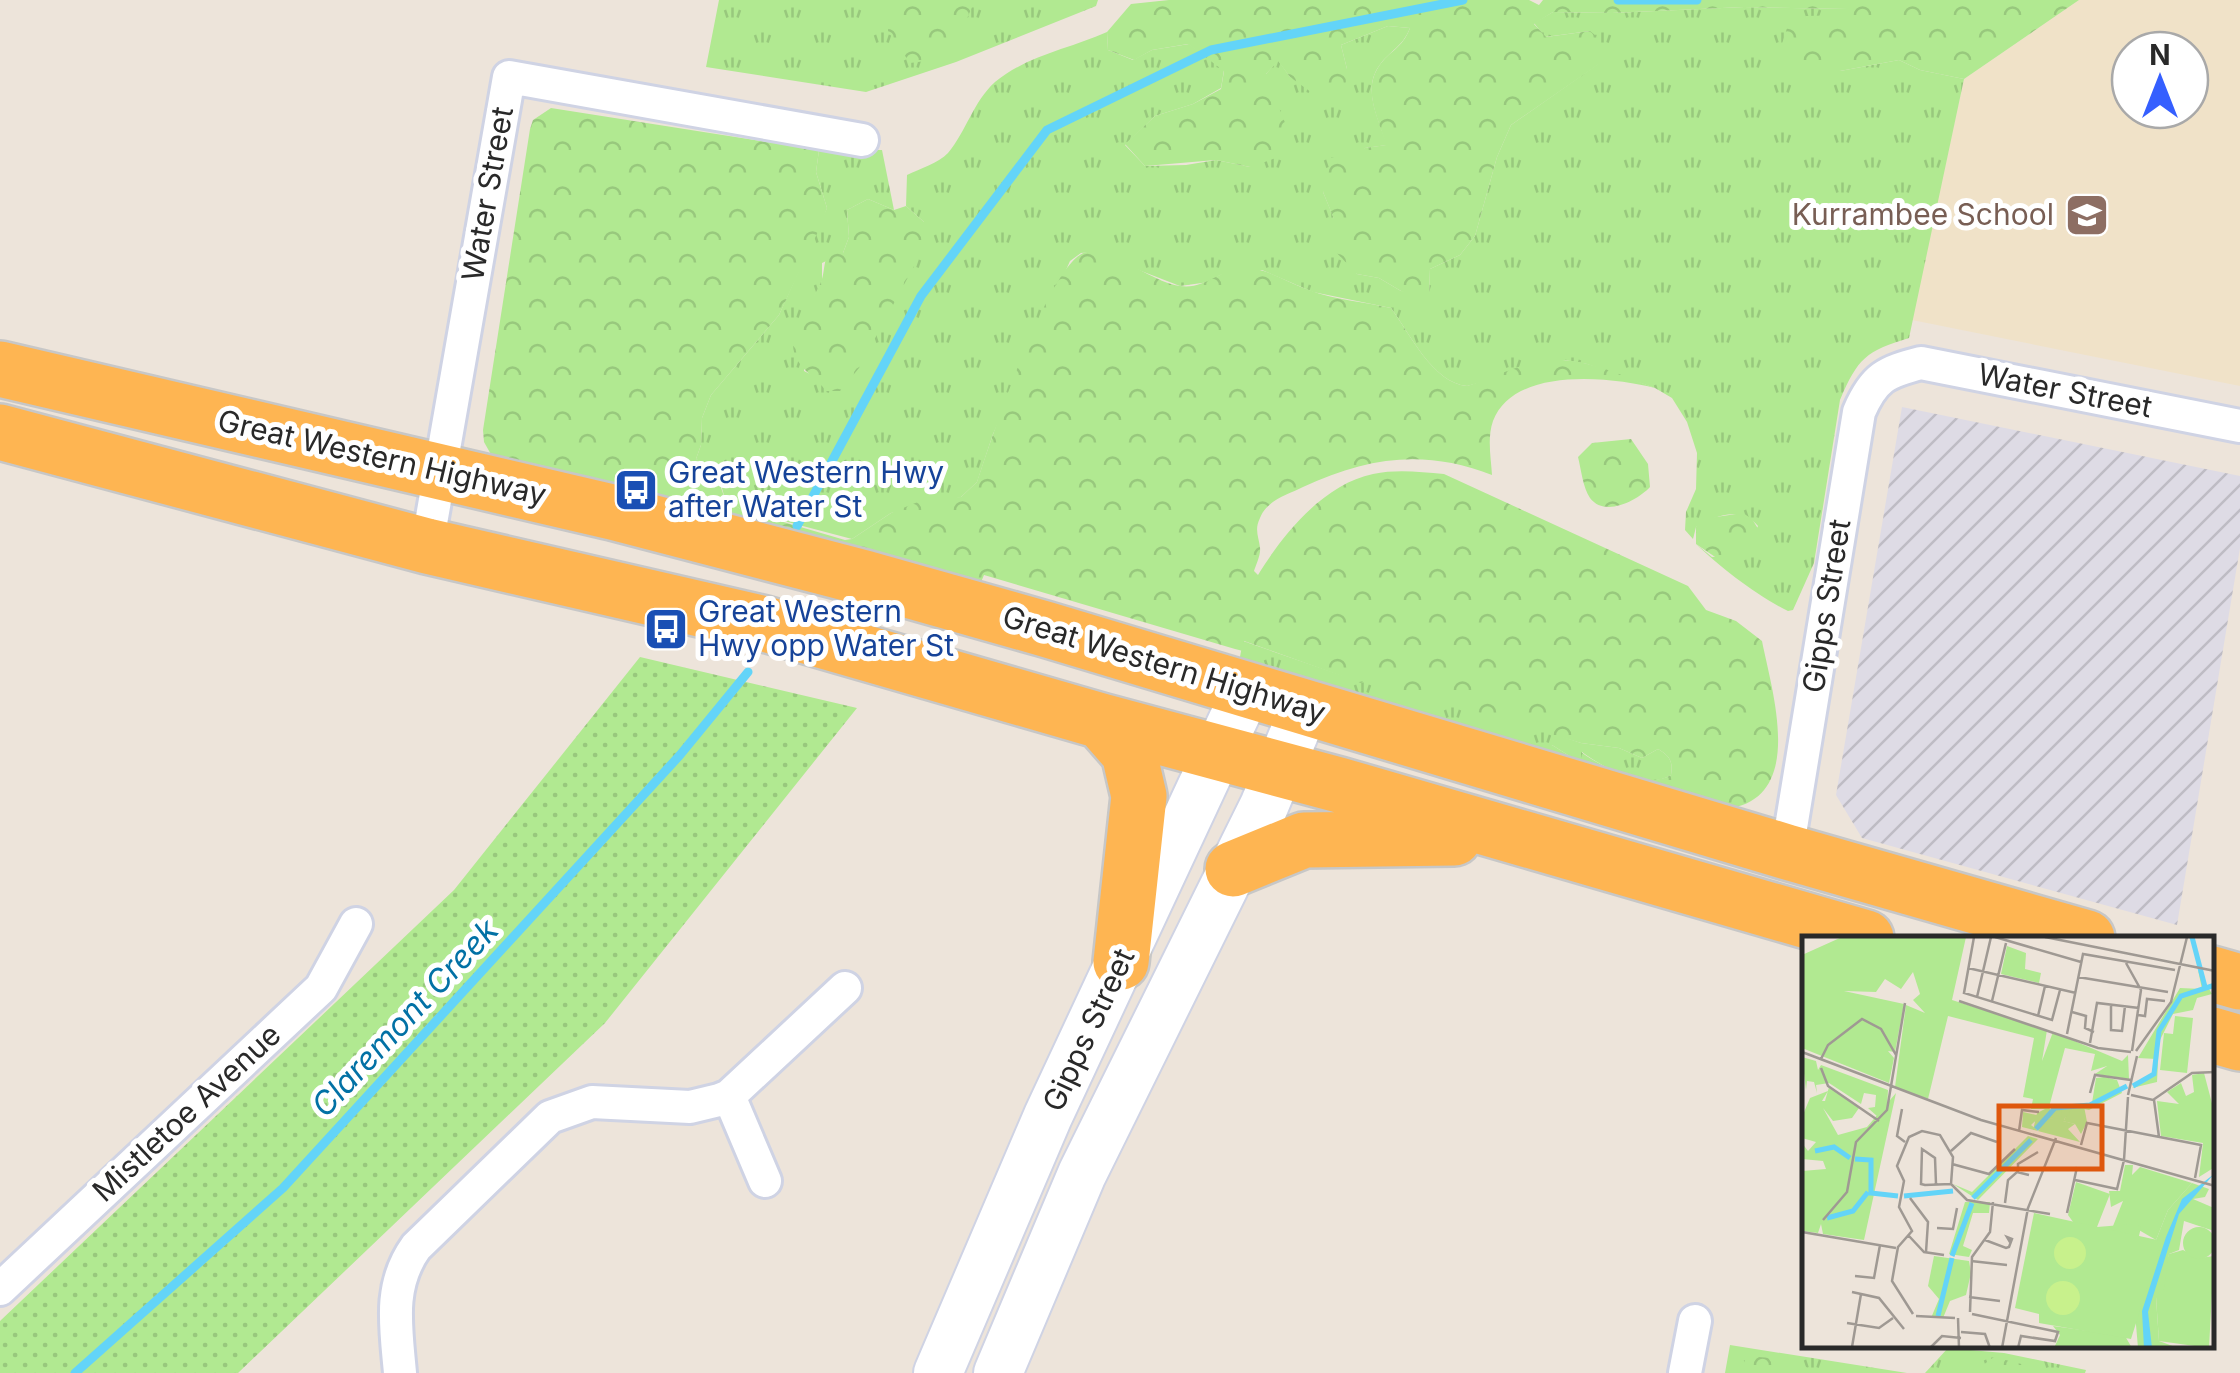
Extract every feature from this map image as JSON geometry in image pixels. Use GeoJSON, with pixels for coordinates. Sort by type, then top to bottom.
{"type":"FeatureCollection","features":[{"type":"Feature","properties":{"kind":"highway","name":"Great Western Highway"},"geometry":{"type":"LineString","coordinates":[[0,369],[441,471],[865,578],[2080,936]]}},
{"type":"Feature","properties":{"kind":"highway"},"geometry":{"type":"LineString","coordinates":[[0,432],[426,546],[765,624],[1859,936]]}},
{"type":"Feature","properties":{"kind":"highway"},"geometry":{"type":"LineString","coordinates":[[1101,721],[1129,752],[1139,796],[1137,840],[1120,962]]}},
{"type":"Feature","properties":{"kind":"highway"},"geometry":{"type":"LineString","coordinates":[[1233,869],[1304,840],[1512,838]]}},
{"type":"Feature","properties":{"kind":"highway"},"geometry":{"type":"LineString","coordinates":[[2215,975],[2240,982]]}},
{"type":"Feature","properties":{"kind":"highway"},"geometry":{"type":"LineString","coordinates":[[2215,1036],[2240,1043]]}},
{"type":"Feature","properties":{"kind":"main road","name":"Gipps Street"},"geometry":{"type":"LineString","coordinates":[[938,1373],[1048,1116],[1248,690]]}},
{"type":"Feature","properties":{"kind":"main road","name":"Gipps Street"},"geometry":{"type":"LineString","coordinates":[[998,1373],[1082,1174],[1233,869],[1305,707]]}},
{"type":"Feature","properties":{"kind":"street","name":"Water Street"},"geometry":{"type":"LineString","coordinates":[[426,546],[509,77],[862,140]]}},
{"type":"Feature","properties":{"kind":"street","name":"Water Street"},"geometry":{"type":"LineString","coordinates":[[1890,372],[1922,364],[1947,367],[2240,426]]}},
{"type":"Feature","properties":{"kind":"street","name":"Gipps Street"},"geometry":{"type":"LineString","coordinates":[[1787,852],[1859,412],[1868,390],[1890,372]]}},
{"type":"Feature","properties":{"kind":"street","name":"Mistletoe Avenue"},"geometry":{"type":"LineString","coordinates":[[7,1269],[321,988],[356,924]]}},
{"type":"Feature","properties":{"kind":"street"},"geometry":{"type":"LineString","coordinates":[[400,1373],[395,1293],[406,1260],[538,1126],[564,1109],[592,1102],[690,1106],[729,1096],[845,988]]}},
{"type":"Feature","properties":{"kind":"street"},"geometry":{"type":"LineString","coordinates":[[729,1096],[765,1181]]}},
{"type":"Feature","properties":{"kind":"street"},"geometry":{"type":"LineString","coordinates":[[1686,1373],[1695,1321]]}},
{"type":"Feature","properties":{"kind":"shaded area","name":"Kurrambee School"},"geometry":{"type":"Polygon","coordinates":[[[2079,0],[2240,0],[2240,386],[1912,320],[1964,79],[2079,0]]]}},
{"type":"Feature","properties":{"kind":"shaded area"},"geometry":{"type":"Polygon","coordinates":[[[1902,407],[2240,476],[2240,548],[2177,925],[1862,838],[1836,795],[1902,407]]]}},
{"type":"Feature","properties":{"kind":"green space"},"geometry":{"type":"Polygon","coordinates":[[[719,0],[1098,0],[1096,6],[956,62],[866,92],[706,67],[719,0]]]}},
{"type":"Feature","properties":{"kind":"green space"},"geometry":{"type":"Polygon","coordinates":[[[892,0],[975,0],[950,58],[910,63],[888,31],[892,0]]]}},
{"type":"Feature","properties":{"kind":"green space"},"geometry":{"type":"Polygon","coordinates":[[[1169,0],[1529,0],[1539,5],[1543,0],[2079,0],[1964,79],[1920,70],[1899,60],[1840,71],[1793,67],[1780,50],[1788,25],[1806,16],[1842,15],[1847,9],[1744,7],[1553,12],[1534,24],[1546,37],[1590,31],[1601,40],[1599,64],[1511,125],[1497,157],[1475,236],[1460,255],[1430,269],[1429,293],[1424,300],[1379,278],[1357,274],[1332,248],[1334,219],[1323,192],[1331,158],[1386,145],[1372,85],[1379,66],[1410,28],[1388,26],[1341,45],[1347,69],[1345,89],[1322,100],[1290,77],[1278,61],[1266,74],[1289,133],[1279,157],[1250,167],[1216,160],[1145,166],[1125,144],[1155,116],[1193,104],[1221,89],[1224,71],[1188,44],[1152,50],[1134,60],[1108,50],[1107,32],[1131,4],[1169,0]]]}},
{"type":"Feature","properties":{"kind":"green space"},"geometry":{"type":"Polygon","coordinates":[[[1744,7],[1849,9],[1842,16],[1806,16],[1840,71],[1899,60],[1920,70],[1964,79],[1909,338],[1865,358],[1840,400],[1814,563],[1793,610],[1788,611],[1752,589],[1727,571],[1696,544],[1712,557],[1737,554],[1746,548],[1758,526],[1751,520],[1736,514],[1720,516],[1696,527],[1693,539],[1685,530],[1686,512],[1696,489],[1697,453],[1687,422],[1672,398],[1655,388],[1565,360],[1467,386],[1455,383],[1423,356],[1391,308],[1313,292],[1262,270],[1220,275],[1209,282],[1180,286],[1092,252],[1081,253],[1070,261],[993,434],[977,482],[961,497],[891,513],[852,539],[742,510],[725,499],[717,470],[696,459],[702,418],[711,395],[779,315],[827,208],[816,172],[819,150],[882,150],[894,210],[868,199],[847,210],[849,237],[843,253],[822,263],[822,281],[805,316],[804,371],[816,377],[924,222],[906,206],[907,175],[948,153],[981,99],[1008,73],[1107,32],[1108,50],[1133,60],[1152,50],[1189,44],[1224,70],[1221,88],[1193,104],[1155,116],[1125,145],[1145,166],[1216,160],[1250,167],[1266,74],[1278,60],[1290,77],[1347,69],[1341,45],[1388,26],[1410,28],[1379,66],[1372,85],[1387,145],[1365,148],[1323,192],[1357,274],[1379,278],[1401,291],[1429,293],[1430,269],[1460,255],[1475,236],[1497,157],[1511,125],[1598,64],[1590,31],[1545,37],[1534,23],[1553,12],[1744,7]]]}},
{"type":"Feature","properties":{"kind":"green space"},"geometry":{"type":"Polygon","coordinates":[[[551,108],[819,150],[816,172],[827,208],[822,223],[779,315],[711,395],[702,418],[696,459],[713,465],[725,499],[742,510],[845,540],[891,513],[925,499],[961,497],[977,482],[1039,317],[1072,262],[1087,252],[1109,255],[1180,286],[1197,285],[1245,268],[1270,273],[1340,299],[1391,308],[1433,367],[1455,383],[1467,386],[1529,364],[1563,360],[1604,369],[1655,388],[1590,379],[1542,383],[1521,391],[1504,403],[1493,421],[1492,475],[1443,462],[1397,460],[1351,469],[1291,493],[1272,502],[1260,518],[1260,550],[1254,571],[1258,575],[1292,528],[1338,488],[1382,472],[1444,474],[1688,586],[1706,610],[1736,621],[1762,641],[1778,740],[1776,765],[1767,786],[1751,801],[1726,809],[1541,758],[1545,746],[1552,745],[1576,760],[1581,759],[1581,752],[1612,770],[1649,780],[1671,775],[1670,759],[1658,749],[1642,758],[1619,748],[1581,743],[1390,686],[1372,672],[1361,683],[1244,641],[1243,651],[984,575],[979,587],[493,458],[484,442],[483,430],[530,129],[533,120],[551,108]]]}},
{"type":"Feature","properties":{"kind":"green space"},"geometry":{"type":"Polygon","coordinates":[[[868,199],[894,210],[906,206],[924,222],[927,242],[859,368],[840,391],[826,391],[798,361],[794,337],[821,282],[829,252],[843,253],[849,237],[847,210],[868,199]]]}},
{"type":"Feature","properties":{"kind":"green space"},"geometry":{"type":"Polygon","coordinates":[[[1631,439],[1648,464],[1650,487],[1621,505],[1596,504],[1586,489],[1578,457],[1592,443],[1631,439]]]}},
{"type":"Feature","properties":{"kind":"green space"},"geometry":{"type":"Polygon","coordinates":[[[1743,513],[1762,535],[1758,545],[1739,554],[1734,562],[1724,563],[1696,544],[1696,527],[1702,519],[1743,513]]]}},
{"type":"Feature","properties":{"kind":"green space"},"geometry":{"type":"Polygon","coordinates":[[[1243,641],[1361,682],[1371,671],[1581,743],[1619,748],[1642,758],[1658,749],[1670,759],[1671,775],[1637,779],[1613,771],[1582,752],[1581,759],[1576,760],[1552,745],[1541,758],[1239,662],[1243,641]]]}},
{"type":"Feature","properties":{"kind":"green space"},"geometry":{"type":"Polygon","coordinates":[[[640,657],[857,708],[605,1023],[238,1373],[0,1373],[0,1321],[454,890],[640,657]]]}},
{"type":"Feature","properties":{"kind":"green space"},"geometry":{"type":"Polygon","coordinates":[[[1730,1345],[1907,1373],[1725,1373],[1730,1345]]]}},
{"type":"Feature","properties":{"kind":"green space"},"geometry":{"type":"Polygon","coordinates":[[[1948,1348],[2004,1353],[2086,1370],[1925,1373],[1948,1348]]]}},
{"type":"Feature","properties":{"kind":"green space"},"geometry":{"type":"Polygon","coordinates":[[[1746,1356],[1796,1360],[1815,1373],[1741,1373],[1746,1356]]]}},
{"type":"Feature","properties":{"kind":"green space"},"geometry":{"type":"Polygon","coordinates":[[[1994,1357],[2056,1373],[1972,1373],[1994,1357]]]}},
{"type":"Feature","properties":{"kind":"waterway","name":"Claremont Creek"},"geometry":{"type":"LineString","coordinates":[[797,526],[921,296],[1047,130],[1211,50],[1463,0]]}},
{"type":"Feature","properties":{"kind":"waterway","name":"Claremont Creek"},"geometry":{"type":"LineString","coordinates":[[1618,0],[1697,0]]}},
{"type":"Feature","properties":{"kind":"waterway","name":"Claremont Creek"},"geometry":{"type":"LineString","coordinates":[[75,1373],[283,1188],[680,755],[748,672]]}},
{"type":"Feature","properties":{"kind":"place","name":"Kurrambee School"},"geometry":{"type":"Point","coordinates":[2087,215]}},
{"type":"Feature","properties":{"kind":"place","name":"Great Western Hwy after Water St"},"geometry":{"type":"Point","coordinates":[636,490]}},
{"type":"Feature","properties":{"kind":"place","name":"Great Western Hwy opp Water St"},"geometry":{"type":"Point","coordinates":[666,629]}}]}
